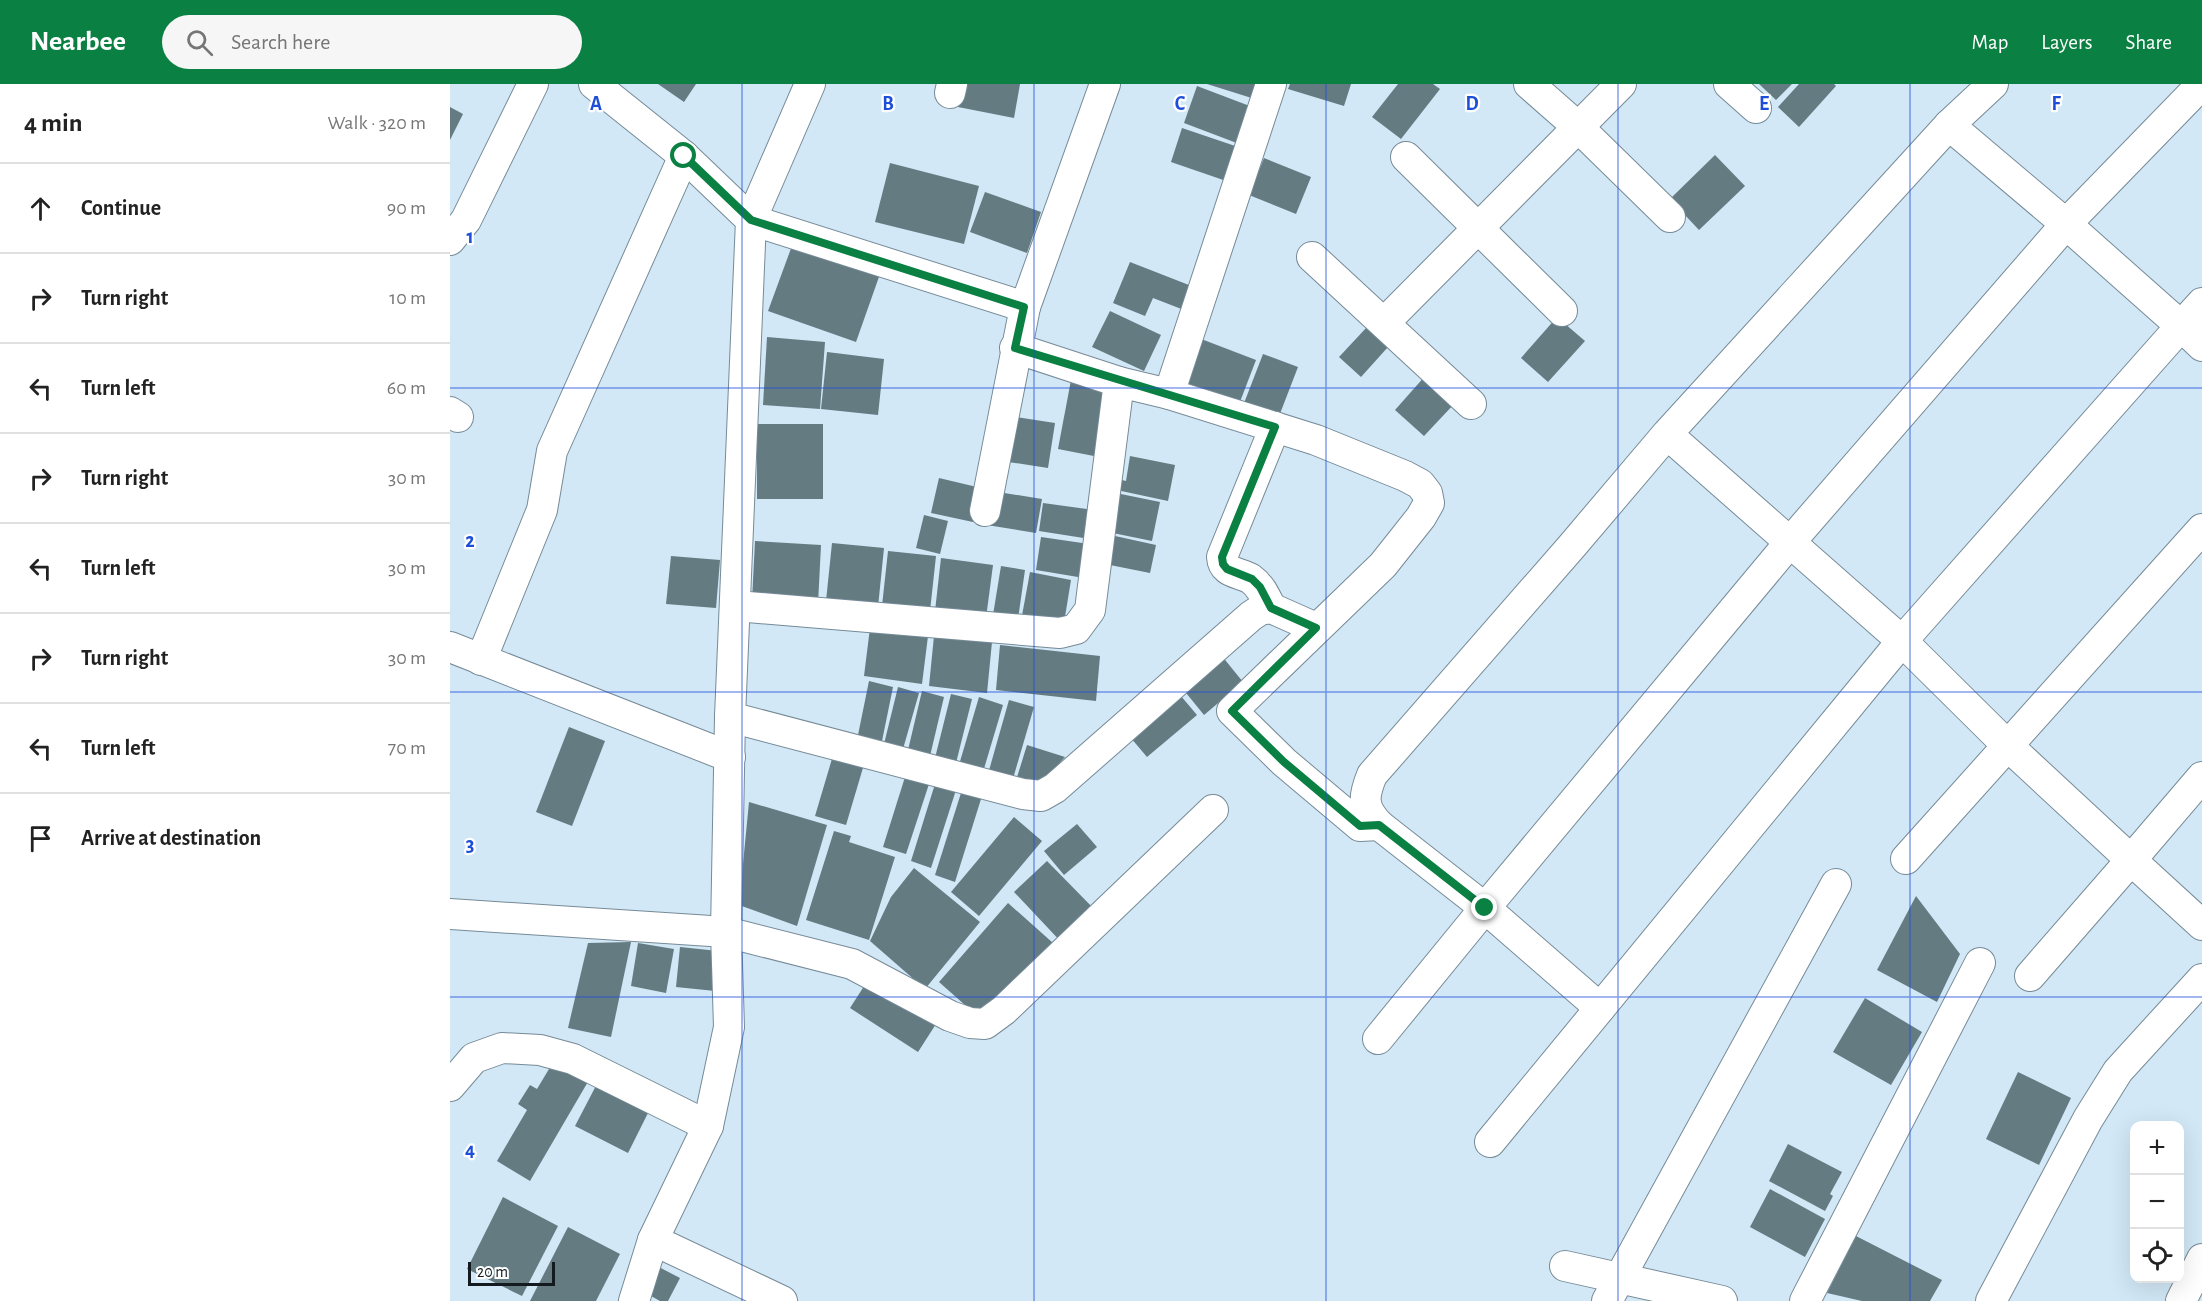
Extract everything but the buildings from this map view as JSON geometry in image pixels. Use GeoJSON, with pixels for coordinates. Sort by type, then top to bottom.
{"type":"FeatureCollection","features":[{"type":"Feature","properties":{"kind":"street"},"geometry":{"type":"LineString","coordinates":[[450,240],[466,220],[533,84]]}},
{"type":"Feature","properties":{"kind":"street"},"geometry":{"type":"LineString","coordinates":[[594,84],[684,156],[751,220],[1024,307]]}},
{"type":"Feature","properties":{"kind":"street"},"geometry":{"type":"LineString","coordinates":[[634,1301],[653,1240],[708,1126],[729,1027],[726,932],[730,717],[751,220],[810,84]]}},
{"type":"Feature","properties":{"kind":"street"},"geometry":{"type":"LineString","coordinates":[[985,511],[1024,307],[1105,84]]}},
{"type":"Feature","properties":{"kind":"street"},"geometry":{"type":"LineString","coordinates":[[1169,394],[1271,84]]}},
{"type":"Feature","properties":{"kind":"street"},"geometry":{"type":"LineString","coordinates":[[1529,84],[1578,127],[1670,217]]}},
{"type":"Feature","properties":{"kind":"street"},"geometry":{"type":"LineString","coordinates":[[1384,323],[1621,84]]}},
{"type":"Feature","properties":{"kind":"street"},"geometry":{"type":"LineString","coordinates":[[1729,84],[1756,108]]}},
{"type":"Feature","properties":{"kind":"street"},"geometry":{"type":"LineString","coordinates":[[1600,1008],[1485,908],[1368,814],[1365,794],[1372,776],[1667,434],[1949,125],[1993,84]]}},
{"type":"Feature","properties":{"kind":"street"},"geometry":{"type":"LineString","coordinates":[[1378,1040],[1485,908],[1791,542],[2066,224],[2202,84]]}},
{"type":"Feature","properties":{"kind":"street"},"geometry":{"type":"LineString","coordinates":[[1949,125],[2066,224],[2192,336]]}},
{"type":"Feature","properties":{"kind":"street"},"geometry":{"type":"LineString","coordinates":[[481,660],[542,510],[552,451],[684,156]]}},
{"type":"Feature","properties":{"kind":"street"},"geometry":{"type":"LineString","coordinates":[[1406,157],[1562,311]]}},
{"type":"Feature","properties":{"kind":"street"},"geometry":{"type":"LineString","coordinates":[[1312,257],[1472,404]]}},
{"type":"Feature","properties":{"kind":"street"},"geometry":{"type":"LineString","coordinates":[[1490,1142],[1902,641],[2192,336],[2202,303]]}},
{"type":"Feature","properties":{"kind":"street"},"geometry":{"type":"LineString","coordinates":[[1015,348],[1119,382],[1169,394],[1316,440],[1405,476],[1420,484],[1427,493],[1429,503],[1421,517],[1383,565],[1232,711],[1284,762],[1360,826],[1379,825]]}},
{"type":"Feature","properties":{"kind":"street"},"geometry":{"type":"LineString","coordinates":[[736,606],[1060,633],[1076,629],[1090,610],[1119,382]]}},
{"type":"Feature","properties":{"kind":"street"},"geometry":{"type":"LineString","coordinates":[[1271,608],[1260,587],[1252,579],[1227,569],[1222,557],[1275,427]]}},
{"type":"Feature","properties":{"kind":"street"},"geometry":{"type":"LineString","coordinates":[[1667,434],[1902,641],[2007,745],[2202,925]]}},
{"type":"Feature","properties":{"kind":"street"},"geometry":{"type":"LineString","coordinates":[[1906,859],[2202,528]]}},
{"type":"Feature","properties":{"kind":"street"},"geometry":{"type":"LineString","coordinates":[[730,717],[989,785],[1041,796],[1055,788],[1260,610],[1271,608],[1316,628]]}},
{"type":"Feature","properties":{"kind":"street"},"geometry":{"type":"LineString","coordinates":[[450,647],[730,757]]}},
{"type":"Feature","properties":{"kind":"street"},"geometry":{"type":"LineString","coordinates":[[2030,976],[2202,777]]}},
{"type":"Feature","properties":{"kind":"street"},"geometry":{"type":"LineString","coordinates":[[450,914],[726,932],[852,964],[950,1016],[970,1023],[985,1024],[1004,1010],[1213,810]]}},
{"type":"Feature","properties":{"kind":"street"},"geometry":{"type":"LineString","coordinates":[[1613,1290],[1836,884]]}},
{"type":"Feature","properties":{"kind":"street"},"geometry":{"type":"LineString","coordinates":[[1805,1301],[1980,963]]}},
{"type":"Feature","properties":{"kind":"street"},"geometry":{"type":"LineString","coordinates":[[1991,1301],[2088,1119],[2118,1071],[2202,979]]}},
{"type":"Feature","properties":{"kind":"street"},"geometry":{"type":"LineString","coordinates":[[450,1086],[474,1058],[502,1048],[540,1050],[573,1059],[708,1126]]}},
{"type":"Feature","properties":{"kind":"street"},"geometry":{"type":"LineString","coordinates":[[653,1240],[782,1301]]}},
{"type":"Feature","properties":{"kind":"street"},"geometry":{"type":"LineString","coordinates":[[2181,1301],[2202,1259]]}},
{"type":"Feature","properties":{"kind":"street"},"geometry":{"type":"LineString","coordinates":[[1565,1266],[1613,1290],[1722,1301]]}},
{"type":"Feature","properties":{"kind":"route"},"geometry":{"type":"LineString","coordinates":[[684,156],[751,220],[1024,307],[1015,348],[1119,382],[1169,394],[1275,427],[1222,557],[1223,564],[1227,569],[1252,579],[1260,587],[1271,608],[1316,628],[1232,711],[1284,762],[1360,826],[1379,825],[1485,908]]}}]}
